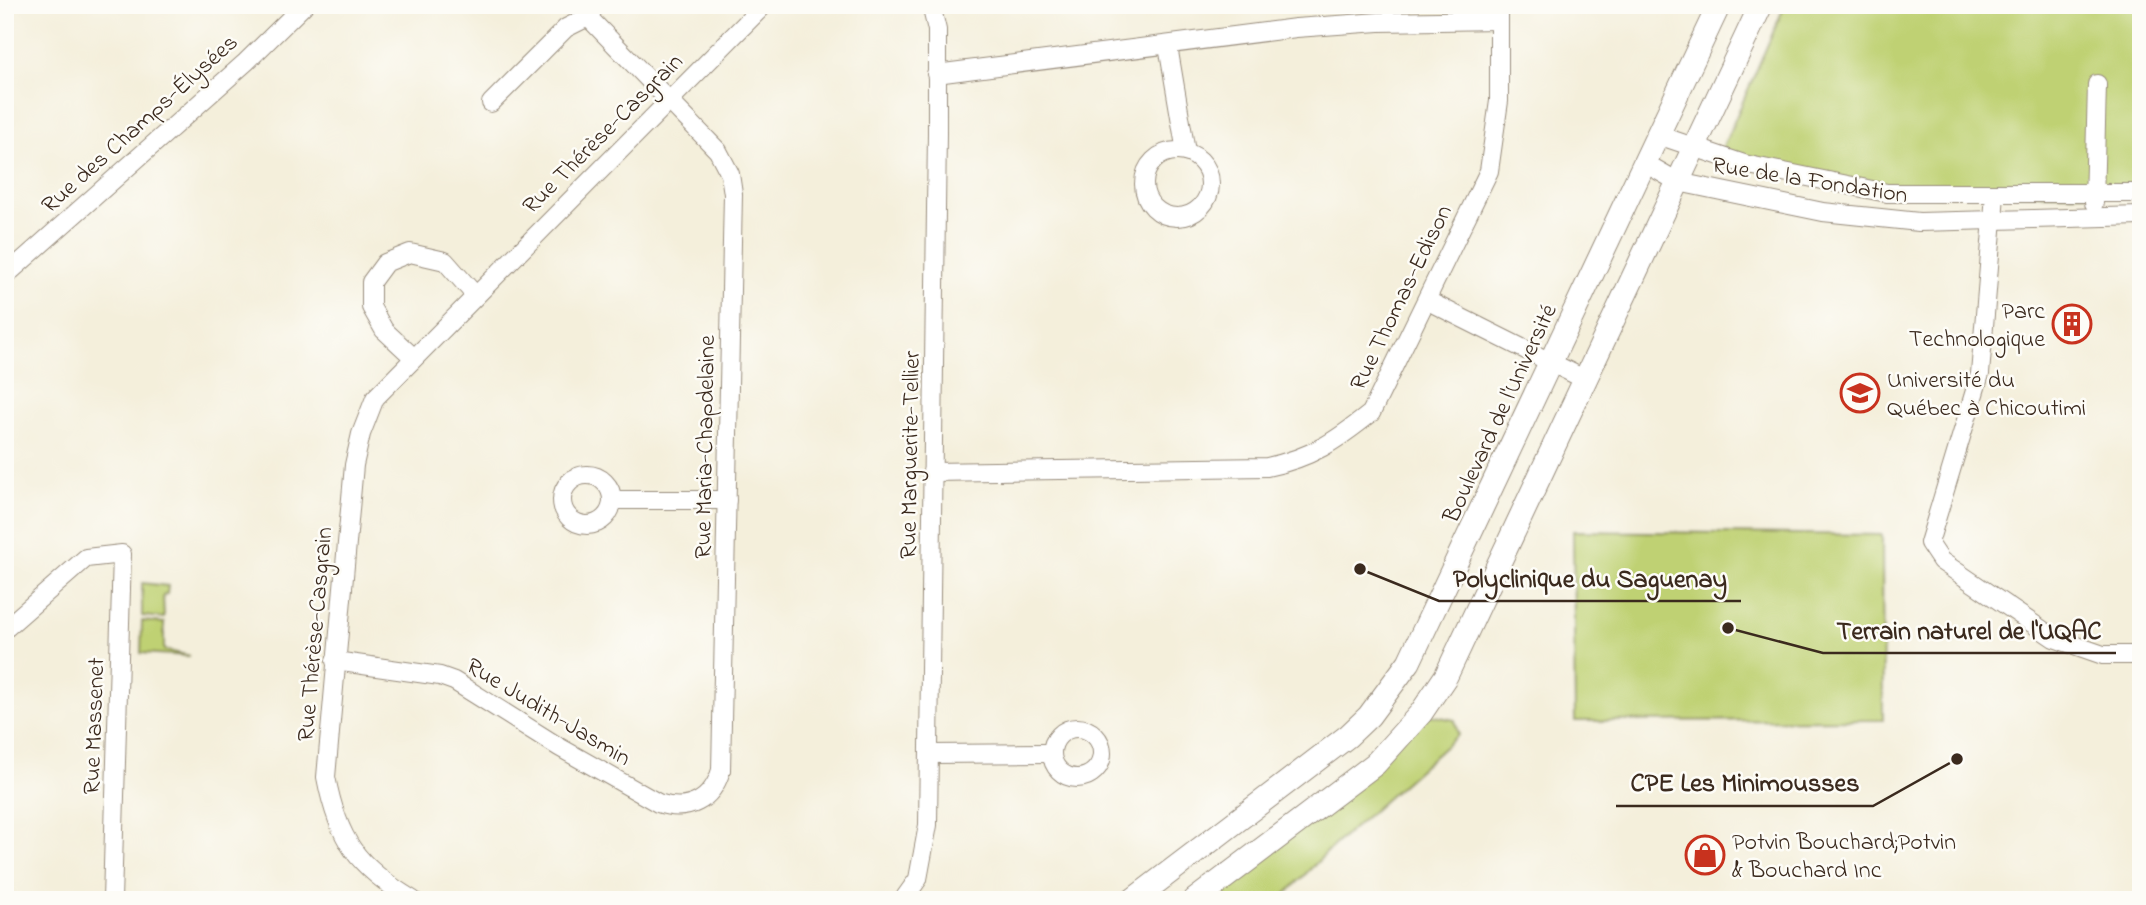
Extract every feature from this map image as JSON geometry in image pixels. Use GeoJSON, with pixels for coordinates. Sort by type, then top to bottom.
{"type":"FeatureCollection","features":[{"type":"Feature","properties":{"kind":"main road","name":"Boulevard de l'Université"},"geometry":{"type":"LineString","coordinates":[[1133,900],[1317,762],[1369,716],[1390,691],[1427,629],[1719,5]]}},
{"type":"Feature","properties":{"kind":"main road"},"geometry":{"type":"LineString","coordinates":[[1195,900],[1341,793],[1398,743],[1421,713],[1456,656],[1761,5]]}},
{"type":"Feature","properties":{"kind":"street","name":"Rue des Champs-Élysées"},"geometry":{"type":"LineString","coordinates":[[5,276],[246,62],[304,5]]}},
{"type":"Feature","properties":{"kind":"street","name":"Rue Thérèse-Casgrain"},"geometry":{"type":"LineString","coordinates":[[413,900],[381,881],[347,842],[338,826],[326,777],[354,465],[361,434],[375,398],[764,5]]}},
{"type":"Feature","properties":{"kind":"street","name":"Rue Marguerite-Tellier"},"geometry":{"type":"LineString","coordinates":[[903,900],[918,879],[928,825],[937,30],[931,5]]}},
{"type":"Feature","properties":{"kind":"street","name":"Rue Maria-Chapdelaine"},"geometry":{"type":"LineString","coordinates":[[592,11],[668,101],[719,151],[730,174],[733,194],[721,770],[717,785],[692,805]]}},
{"type":"Feature","properties":{"kind":"street"},"geometry":{"type":"LineString","coordinates":[[491,103],[566,28],[592,11]]}},
{"type":"Feature","properties":{"kind":"street"},"geometry":{"type":"LineString","coordinates":[[936,74],[1296,28],[1499,13]]}},
{"type":"Feature","properties":{"kind":"street","name":"Rue Thomas-Edison"},"geometry":{"type":"LineString","coordinates":[[932,472],[1267,467],[1301,460],[1341,438],[1371,413],[1428,301],[1489,171],[1499,101],[1499,13]]}},
{"type":"Feature","properties":{"kind":"street"},"geometry":{"type":"LineString","coordinates":[[1168,46],[1186,152]]}},
{"type":"Feature","properties":{"kind":"street"},"geometry":{"type":"LineString","coordinates":[[2094,217],[2097,85]]}},
{"type":"Feature","properties":{"kind":"street","name":"Rue de la Fondation"},"geometry":{"type":"LineString","coordinates":[[1658,135],[1744,164],[1886,193],[1995,195],[2141,192]]}},
{"type":"Feature","properties":{"kind":"street","name":"Rue de la Fondation"},"geometry":{"type":"LineString","coordinates":[[1645,163],[1678,182],[1823,212],[1919,222],[2141,216]]}},
{"type":"Feature","properties":{"kind":"street"},"geometry":{"type":"LineString","coordinates":[[1995,195],[1980,374],[1929,543],[1941,561],[2054,638],[2103,655],[2141,655]]}},
{"type":"Feature","properties":{"kind":"street"},"geometry":{"type":"LineString","coordinates":[[414,358],[384,330],[371,307],[371,282],[385,263],[410,253],[445,261],[475,295]]}},
{"type":"Feature","properties":{"kind":"street"},"geometry":{"type":"LineString","coordinates":[[1428,301],[1586,380]]}},
{"type":"Feature","properties":{"kind":"street"},"geometry":{"type":"LineString","coordinates":[[612,500],[727,500]]}},
{"type":"Feature","properties":{"kind":"street","name":"Rue Massenet"},"geometry":{"type":"LineString","coordinates":[[5,629],[86,558],[122,554],[113,900]]}},
{"type":"Feature","properties":{"kind":"street","name":"Rue Judith-Jasmin"},"geometry":{"type":"LineString","coordinates":[[335,662],[447,678],[659,803],[675,809],[692,805]]}},
{"type":"Feature","properties":{"kind":"street"},"geometry":{"type":"LineString","coordinates":[[929,754],[1052,754]]}},
{"type":"Feature","properties":{"kind":"green space"},"geometry":{"type":"Polygon","coordinates":[[[1785,5],[2141,5],[2141,194],[1887,193],[1719,156],[1785,5]]]}},
{"type":"Feature","properties":{"kind":"green space"},"geometry":{"type":"Polygon","coordinates":[[[1573,531],[1882,535],[1883,720],[1575,721],[1573,531]]]}},
{"type":"Feature","properties":{"kind":"green space"},"geometry":{"type":"Polygon","coordinates":[[[142,583],[168,586],[167,594],[163,595],[164,618],[142,616],[142,583]]]}},
{"type":"Feature","properties":{"kind":"green space"},"geometry":{"type":"Polygon","coordinates":[[[142,621],[164,623],[164,650],[190,656],[141,653],[142,621]]]}},
{"type":"Feature","properties":{"kind":"green space"},"geometry":{"type":"Polygon","coordinates":[[[1421,713],[1455,720],[1458,735],[1330,849],[1280,900],[1195,900],[1421,713]]]}},
{"type":"Feature","properties":{"kind":"place","name":"Parc Technologique"},"geometry":{"type":"Point","coordinates":[2072,324]}},
{"type":"Feature","properties":{"kind":"place","name":"Université du Québec à Chicoutimi"},"geometry":{"type":"Point","coordinates":[1860,393]}},
{"type":"Feature","properties":{"kind":"place","name":"Polyclinique du Saguenay"},"geometry":{"type":"Point","coordinates":[1360,569]}},
{"type":"Feature","properties":{"kind":"place","name":"Terrain naturel de l'UQAC"},"geometry":{"type":"Point","coordinates":[1728,628]}},
{"type":"Feature","properties":{"kind":"place","name":"CPE Les Minimousses"},"geometry":{"type":"Point","coordinates":[1957,759]}},
{"type":"Feature","properties":{"kind":"place","name":"Potvin Bouchard;Potvin & Bouchard Inc"},"geometry":{"type":"Point","coordinates":[1705,855]}}]}
